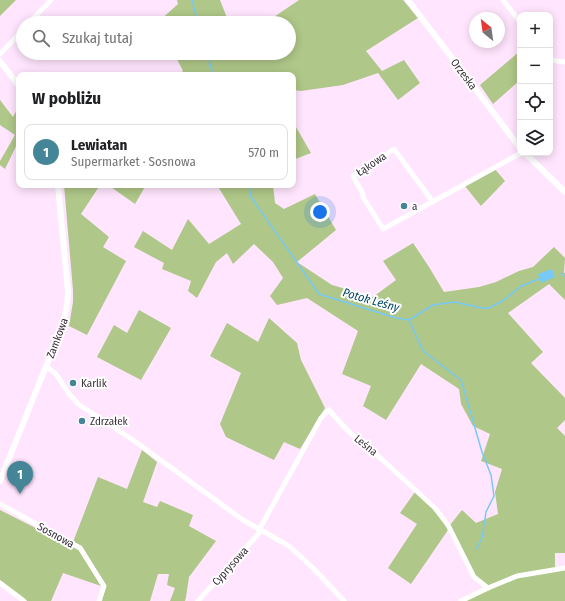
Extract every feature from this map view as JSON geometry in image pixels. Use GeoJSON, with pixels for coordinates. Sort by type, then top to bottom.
{"type":"FeatureCollection","features":[{"type":"Feature","properties":{"kind":"street"},"geometry":{"type":"LineString","coordinates":[[36,16],[51,0]]}},
{"type":"Feature","properties":{"kind":"street","name":"Orzeska"},"geometry":{"type":"LineString","coordinates":[[408,0],[517,144]]}},
{"type":"Feature","properties":{"kind":"street"},"geometry":{"type":"LineString","coordinates":[[503,0],[517,18]]}},
{"type":"Feature","properties":{"kind":"street"},"geometry":{"type":"LineString","coordinates":[[0,54],[16,37]]}},
{"type":"Feature","properties":{"kind":"street"},"geometry":{"type":"LineString","coordinates":[[553,60],[565,62]]}},
{"type":"Feature","properties":{"kind":"street"},"geometry":{"type":"LineString","coordinates":[[0,62],[16,82]]}},
{"type":"Feature","properties":{"kind":"street","name":"Łąkowa"},"geometry":{"type":"LineString","coordinates":[[433,202],[394,149],[353,176],[363,194],[363,197],[383,230],[517,155]]}},
{"type":"Feature","properties":{"kind":"street"},"geometry":{"type":"LineString","coordinates":[[528,156],[565,191]]}},
{"type":"Feature","properties":{"kind":"street","name":"Zamkowa"},"geometry":{"type":"LineString","coordinates":[[0,481],[64,324],[68,292],[58,188]]}},
{"type":"Feature","properties":{"kind":"street"},"geometry":{"type":"LineString","coordinates":[[46,366],[56,374],[68,394],[78,404],[133,440],[243,520],[289,546],[302,557],[344,601]]}},
{"type":"Feature","properties":{"kind":"street","name":"Leśna"},"geometry":{"type":"LineString","coordinates":[[260,530],[321,418],[330,410],[348,431],[376,454],[435,508],[448,525],[474,577],[488,588]]}},
{"type":"Feature","properties":{"kind":"street","name":"Sosnowa"},"geometry":{"type":"LineString","coordinates":[[0,504],[80,548],[104,586],[100,601]]}},
{"type":"Feature","properties":{"kind":"street","name":"Cyprysowa"},"geometry":{"type":"LineString","coordinates":[[198,601],[260,530]]}},
{"type":"Feature","properties":{"kind":"street"},"geometry":{"type":"LineString","coordinates":[[461,601],[517,576],[565,568]]}},
{"type":"Feature","properties":{"kind":"street"},"geometry":{"type":"LineString","coordinates":[[0,583],[24,601]]}},
{"type":"Feature","properties":{"kind":"green space"},"geometry":{"type":"Polygon","coordinates":[[[0,0],[16,0],[0,16],[0,0]]]}},
{"type":"Feature","properties":{"kind":"green space"},"geometry":{"type":"Polygon","coordinates":[[[177,0],[220,0],[226,16],[165,16],[178,4],[177,0]]]}},
{"type":"Feature","properties":{"kind":"green space"},"geometry":{"type":"Polygon","coordinates":[[[299,0],[403,0],[418,18],[366,51],[382,71],[404,60],[420,83],[398,100],[378,73],[343,85],[301,91],[296,90],[296,72],[182,72],[183,71],[178,60],[296,60],[296,16],[275,16],[299,0]]]}},
{"type":"Feature","properties":{"kind":"green space"},"geometry":{"type":"Polygon","coordinates":[[[517,54],[517,83],[493,104],[480,85],[517,54]]]}},
{"type":"Feature","properties":{"kind":"green space"},"geometry":{"type":"Polygon","coordinates":[[[0,100],[13,117],[16,112],[16,146],[5,169],[0,165],[0,161],[15,135],[0,125],[0,100]]]}},
{"type":"Feature","properties":{"kind":"green space"},"geometry":{"type":"Polygon","coordinates":[[[296,127],[311,153],[296,159],[296,127]]]}},
{"type":"Feature","properties":{"kind":"green space"},"geometry":{"type":"Polygon","coordinates":[[[494,168],[505,181],[481,206],[464,185],[494,168]]]}},
{"type":"Feature","properties":{"kind":"green space"},"geometry":{"type":"Polygon","coordinates":[[[64,188],[98,188],[81,214],[109,237],[103,247],[126,261],[87,335],[69,326],[73,302],[64,188]]]}},
{"type":"Feature","properties":{"kind":"green space"},"geometry":{"type":"Polygon","coordinates":[[[112,188],[144,188],[135,204],[112,188]]]}},
{"type":"Feature","properties":{"kind":"green space"},"geometry":{"type":"Polygon","coordinates":[[[219,188],[273,188],[275,203],[284,209],[315,194],[336,230],[297,262],[332,285],[373,297],[396,280],[383,261],[413,243],[444,292],[479,287],[496,282],[519,271],[533,267],[554,247],[565,258],[565,300],[549,284],[508,313],[543,352],[531,363],[565,398],[565,420],[557,428],[565,436],[565,553],[555,553],[555,569],[565,568],[565,601],[461,601],[487,588],[474,577],[450,525],[462,510],[476,523],[498,514],[495,492],[502,469],[481,461],[490,434],[473,426],[461,404],[459,389],[421,364],[386,420],[363,406],[371,386],[342,374],[358,331],[307,298],[277,305],[270,296],[283,278],[273,262],[254,244],[233,264],[227,253],[216,262],[197,298],[188,291],[191,281],[162,269],[164,263],[134,247],[143,231],[172,250],[188,219],[209,244],[241,224],[219,188]]]}},
{"type":"Feature","properties":{"kind":"green space"},"geometry":{"type":"Polygon","coordinates":[[[139,310],[171,328],[141,380],[97,357],[114,325],[127,333],[139,310]]]}},
{"type":"Feature","properties":{"kind":"green space"},"geometry":{"type":"Polygon","coordinates":[[[269,318],[297,343],[301,360],[325,408],[300,449],[284,442],[274,460],[226,437],[220,424],[241,373],[210,356],[227,323],[258,342],[269,318]]]}},
{"type":"Feature","properties":{"kind":"green space"},"geometry":{"type":"Polygon","coordinates":[[[142,450],[157,462],[143,502],[157,507],[160,501],[193,515],[189,526],[216,541],[189,577],[185,601],[170,601],[175,588],[167,585],[169,574],[158,574],[150,601],[102,601],[106,586],[82,546],[73,542],[98,477],[127,489],[142,450]]]}},
{"type":"Feature","properties":{"kind":"green space"},"geometry":{"type":"Polygon","coordinates":[[[415,492],[429,505],[448,530],[411,584],[388,568],[417,524],[400,513],[415,492]]]}},
{"type":"Feature","properties":{"kind":"green space"},"geometry":{"type":"Polygon","coordinates":[[[0,510],[79,550],[101,586],[63,573],[51,601],[27,601],[0,580],[0,510]]]}},
{"type":"Feature","properties":{"kind":"water"},"geometry":{"type":"Polygon","coordinates":[[[552,269],[555,277],[541,283],[538,274],[552,269]]]}},
{"type":"Feature","properties":{"kind":"waterway","name":"Potok Leśny"},"geometry":{"type":"LineString","coordinates":[[192,0],[196,16]]}},
{"type":"Feature","properties":{"kind":"waterway","name":"Potok Leśny"},"geometry":{"type":"LineString","coordinates":[[209,60],[212,72]]}},
{"type":"Feature","properties":{"kind":"waterway","name":"Potok Leśny"},"geometry":{"type":"LineString","coordinates":[[250,188],[251,197],[319,294],[396,318],[409,320],[423,351],[461,380],[482,452],[491,475],[494,496],[486,512],[482,538],[476,549]]}},
{"type":"Feature","properties":{"kind":"waterway"},"geometry":{"type":"LineString","coordinates":[[561,273],[565,277]]}},
{"type":"Feature","properties":{"kind":"waterway"},"geometry":{"type":"LineString","coordinates":[[409,320],[433,305],[454,302],[489,308],[504,300],[521,286],[539,279]]}},
{"type":"Feature","properties":{"kind":"place","name":"a"},"geometry":{"type":"Point","coordinates":[404,206]}},
{"type":"Feature","properties":{"kind":"place","name":"Karlik"},"geometry":{"type":"Point","coordinates":[73,383]}},
{"type":"Feature","properties":{"kind":"place","name":"Zdrzałek"},"geometry":{"type":"Point","coordinates":[82,421]}},
{"type":"Feature","properties":{"kind":"place","name":"Lewiatan"},"geometry":{"type":"Point","coordinates":[20,494]}}]}
